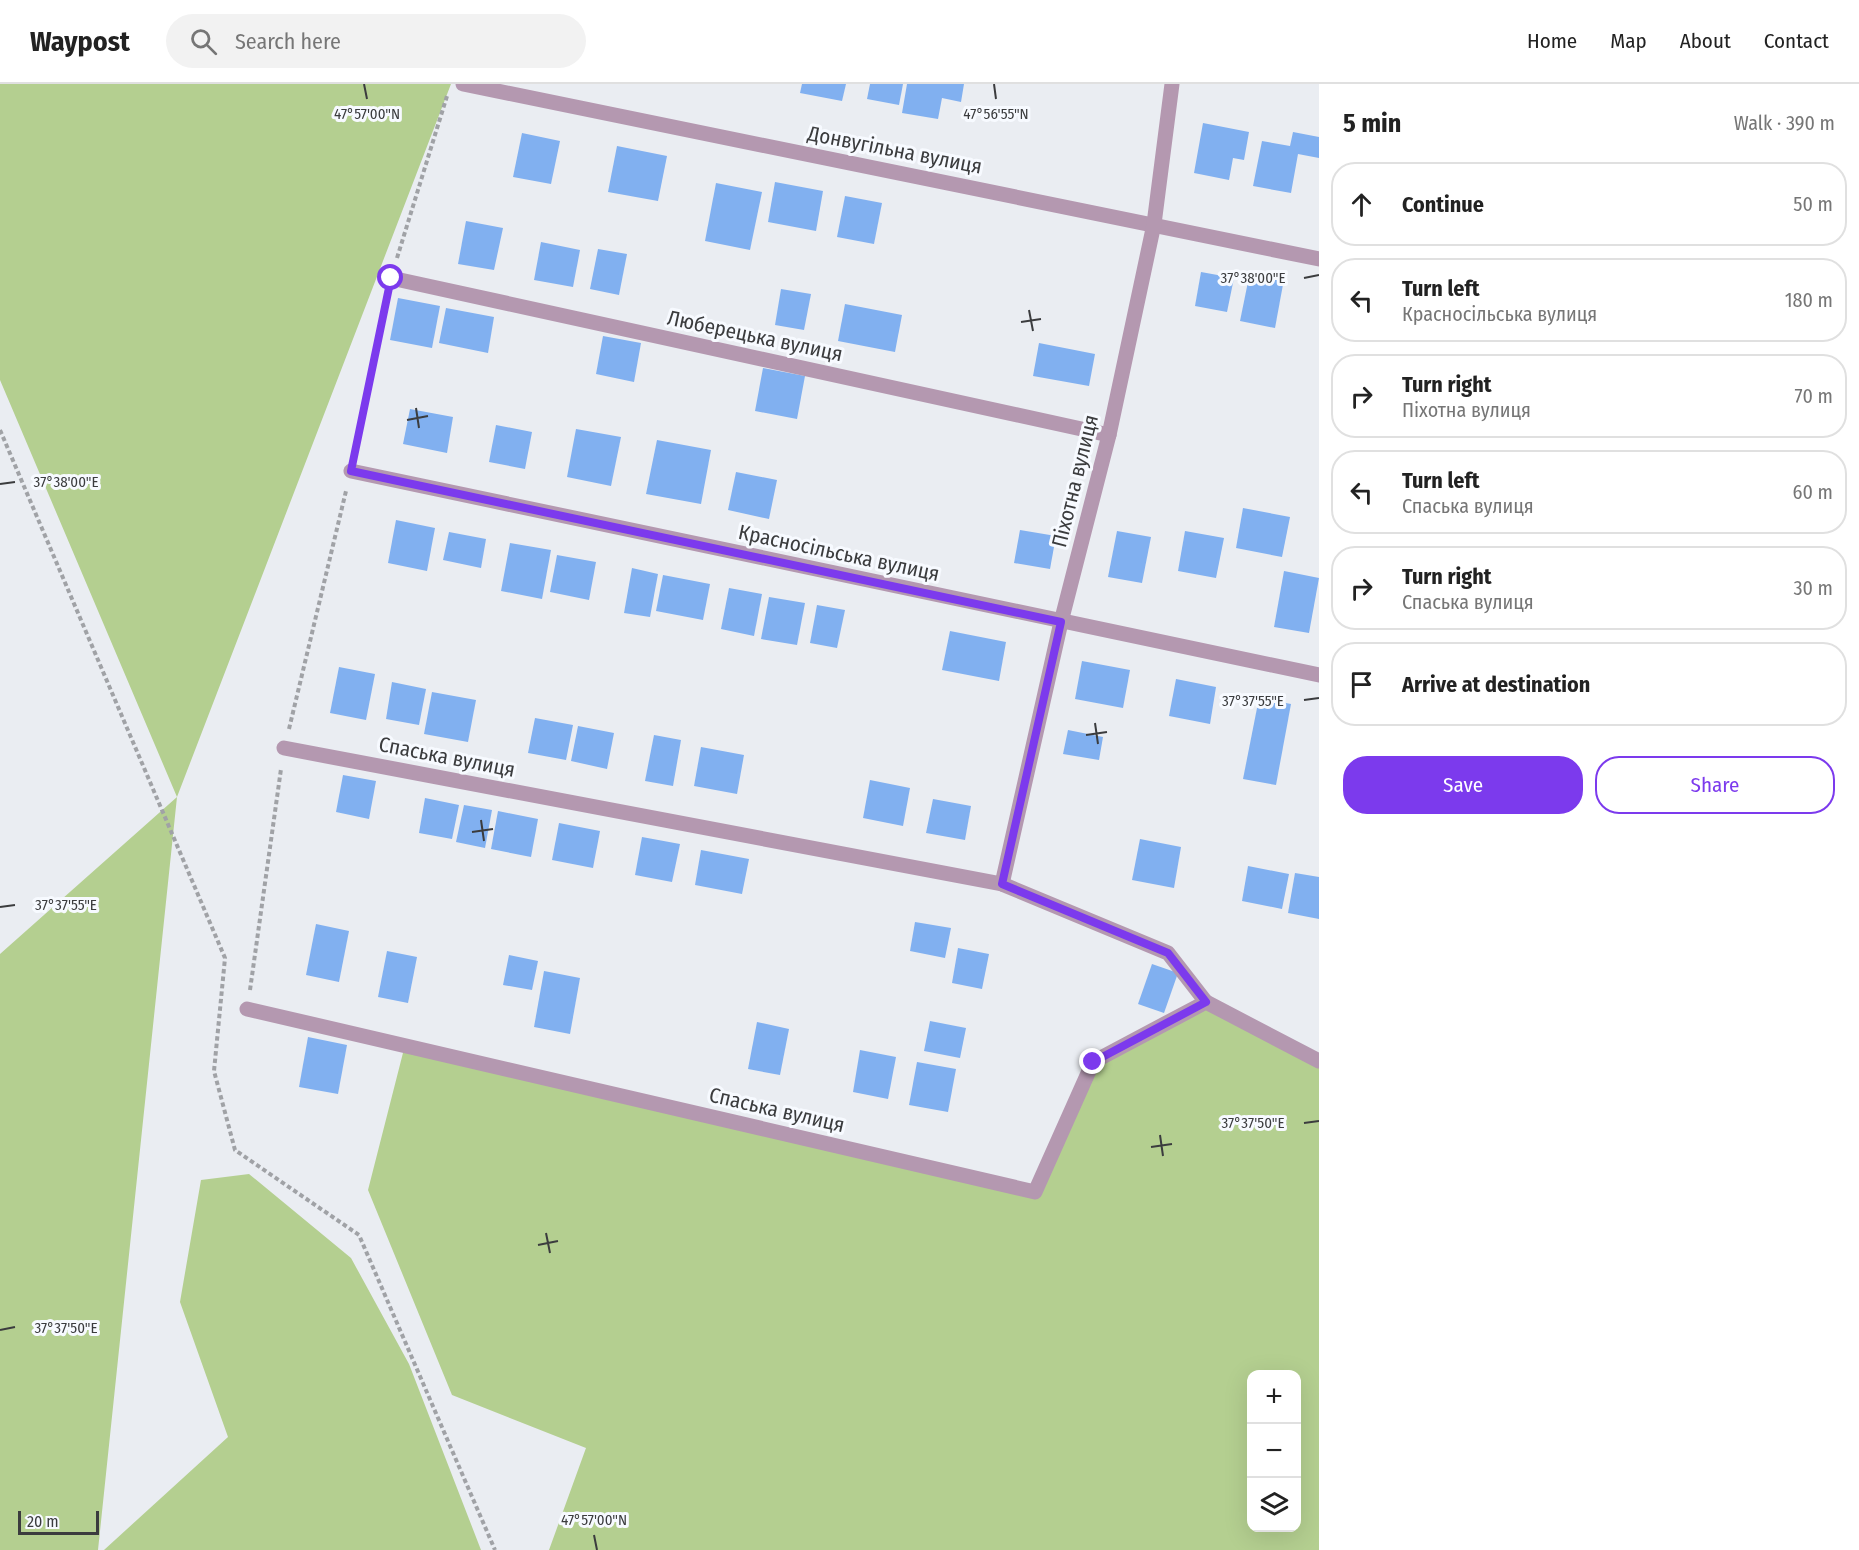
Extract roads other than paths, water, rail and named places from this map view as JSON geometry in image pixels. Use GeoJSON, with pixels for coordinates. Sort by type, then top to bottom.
{"type":"FeatureCollection","features":[{"type":"Feature","properties":{"kind":"street","name":"Донвугільна вулиця"},"geometry":{"type":"LineString","coordinates":[[463,84],[1319,259]]}},
{"type":"Feature","properties":{"kind":"street","name":"Піхотна вулиця"},"geometry":{"type":"LineString","coordinates":[[1002,884],[1061,622],[1109,435],[1154,224],[1172,84]]}},
{"type":"Feature","properties":{"kind":"street","name":"Люберецька вулиця"},"geometry":{"type":"LineString","coordinates":[[391,278],[1109,435]]}},
{"type":"Feature","properties":{"kind":"street","name":"Красносільська вулиця"},"geometry":{"type":"LineString","coordinates":[[351,471],[1319,675]]}},
{"type":"Feature","properties":{"kind":"street","name":"Спаська вулиця"},"geometry":{"type":"LineString","coordinates":[[284,748],[1002,884],[1168,953],[1206,1002],[1319,1061]]}},
{"type":"Feature","properties":{"kind":"street","name":"Спаська вулиця"},"geometry":{"type":"LineString","coordinates":[[247,1008],[1035,1192],[1093,1062],[1206,1002]]}}]}
